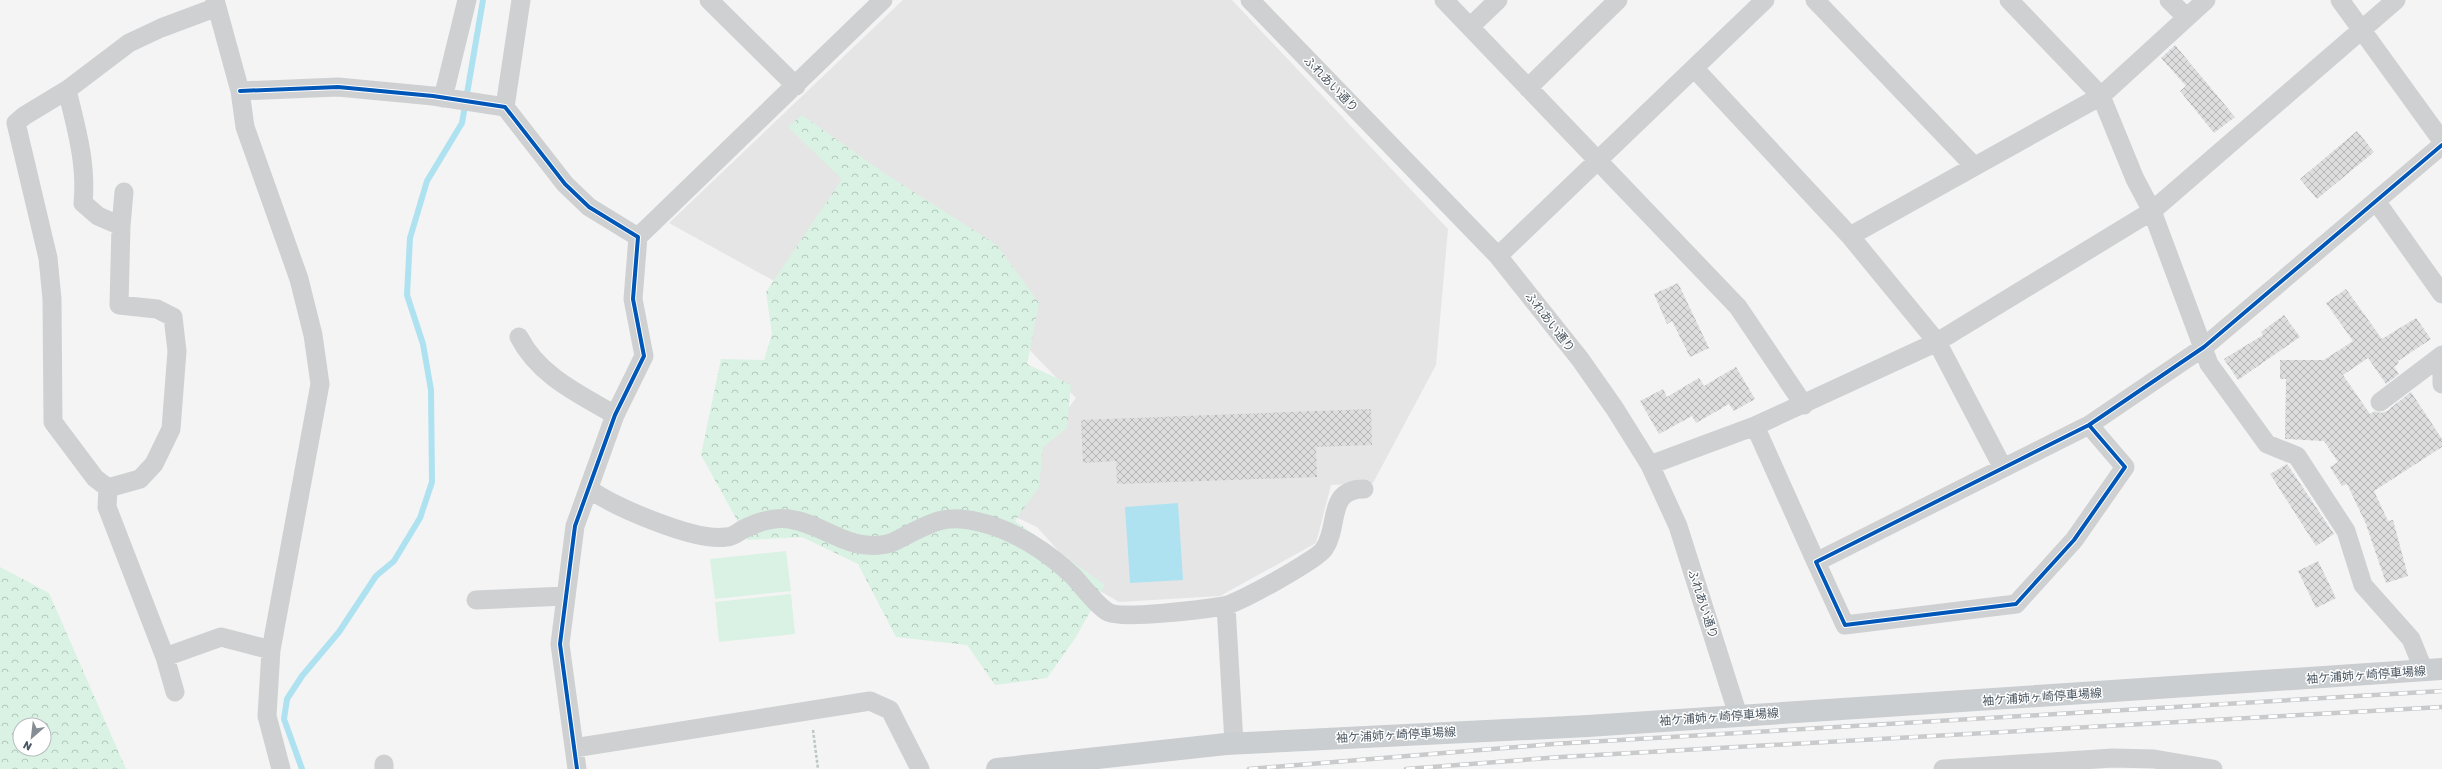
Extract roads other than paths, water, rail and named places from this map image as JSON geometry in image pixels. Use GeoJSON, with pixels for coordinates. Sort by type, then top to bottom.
{"type":"FeatureCollection","features":[{"type":"Feature","properties":{"kind":"main road","name":"袖ケ浦姉ヶ崎停車場線"},"geometry":{"type":"LineString","coordinates":[[997,769],[1234,743],[1588,726],[2433,670]]}},
{"type":"Feature","properties":{"kind":"street"},"geometry":{"type":"LineString","coordinates":[[443,98],[467,0]]}},
{"type":"Feature","properties":{"kind":"street"},"geometry":{"type":"LineString","coordinates":[[505,107],[521,0]]}},
{"type":"Feature","properties":{"kind":"street"},"geometry":{"type":"LineString","coordinates":[[709,0],[796,86]]}},
{"type":"Feature","properties":{"kind":"street"},"geometry":{"type":"LineString","coordinates":[[577,769],[560,644],[575,526],[615,415],[644,356],[633,299],[638,236],[796,86],[882,0]]}},
{"type":"Feature","properties":{"kind":"street","name":"ふれあい通り"},"geometry":{"type":"LineString","coordinates":[[1250,0],[1498,256],[1580,359],[1650,465],[1678,526],[1738,715]]}},
{"type":"Feature","properties":{"kind":"street"},"geometry":{"type":"LineString","coordinates":[[1444,0],[1599,160],[1738,307],[1804,404]]}},
{"type":"Feature","properties":{"kind":"street"},"geometry":{"type":"LineString","coordinates":[[1470,27],[1498,0]]}},
{"type":"Feature","properties":{"kind":"street"},"geometry":{"type":"LineString","coordinates":[[1528,88],[1618,0]]}},
{"type":"Feature","properties":{"kind":"street"},"geometry":{"type":"LineString","coordinates":[[1498,256],[1695,69],[1765,0]]}},
{"type":"Feature","properties":{"kind":"street"},"geometry":{"type":"LineString","coordinates":[[1815,0],[1973,166]]}},
{"type":"Feature","properties":{"kind":"street"},"geometry":{"type":"LineString","coordinates":[[2009,0],[2101,96],[2135,179],[2152,211],[2204,347],[2209,364],[2267,444],[2296,456],[2346,531],[2363,585],[2411,639],[2433,670]]}},
{"type":"Feature","properties":{"kind":"street"},"geometry":{"type":"LineString","coordinates":[[2169,0],[2186,17]]}},
{"type":"Feature","properties":{"kind":"street"},"geometry":{"type":"LineString","coordinates":[[1850,236],[1973,166],[2101,96],[2206,0]]}},
{"type":"Feature","properties":{"kind":"street"},"geometry":{"type":"LineString","coordinates":[[2340,0],[2442,141]]}},
{"type":"Feature","properties":{"kind":"street"},"geometry":{"type":"LineString","coordinates":[[1650,465],[1755,426],[1937,342],[2152,211],[2396,0]]}},
{"type":"Feature","properties":{"kind":"street"},"geometry":{"type":"LineString","coordinates":[[108,488],[94,478],[53,422],[52,300],[48,258],[16,123],[24,116],[67,90],[129,43],[216,3],[240,91],[245,127],[301,286],[313,335],[320,384],[271,650],[267,716],[281,769]]}},
{"type":"Feature","properties":{"kind":"street"},"geometry":{"type":"LineString","coordinates":[[1695,69],[1850,236],[1937,342],[2003,468]]}},
{"type":"Feature","properties":{"kind":"street"},"geometry":{"type":"LineString","coordinates":[[240,91],[338,87],[443,98],[505,107],[570,188],[589,207],[638,236]]}},
{"type":"Feature","properties":{"kind":"street"},"geometry":{"type":"LineString","coordinates":[[67,90],[80,145],[84,186],[83,203],[98,216],[122,226]]}},
{"type":"Feature","properties":{"kind":"street"},"geometry":{"type":"LineString","coordinates":[[1816,562],[2090,425],[2204,347],[2442,145]]}},
{"type":"Feature","properties":{"kind":"street"},"geometry":{"type":"LineString","coordinates":[[108,488],[140,479],[154,464],[172,429],[177,351],[173,317],[157,309],[119,305],[124,192]]}},
{"type":"Feature","properties":{"kind":"street"},"geometry":{"type":"LineString","coordinates":[[2376,201],[2442,294]]}},
{"type":"Feature","properties":{"kind":"street"},"geometry":{"type":"LineString","coordinates":[[519,337],[528,354],[555,380],[615,415]]}},
{"type":"Feature","properties":{"kind":"street"},"geometry":{"type":"LineString","coordinates":[[2380,402],[2442,355]]}},
{"type":"Feature","properties":{"kind":"street"},"geometry":{"type":"LineString","coordinates":[[2442,373],[2442,384]]}},
{"type":"Feature","properties":{"kind":"street"},"geometry":{"type":"LineString","coordinates":[[1755,426],[1845,625],[2016,604],[2074,540],[2125,467],[2090,425]]}},
{"type":"Feature","properties":{"kind":"street"},"geometry":{"type":"LineString","coordinates":[[108,488],[106,507],[165,657],[176,692]]}},
{"type":"Feature","properties":{"kind":"street"},"geometry":{"type":"LineString","coordinates":[[588,489],[608,502],[709,538],[728,537],[751,525],[770,519],[789,519],[815,527],[850,544],[887,544],[936,520],[955,517],[974,521],[1014,533],[1062,566],[1109,613],[1126,616],[1226,606],[1298,568],[1324,550],[1342,496],[1351,489],[1364,489]]}},
{"type":"Feature","properties":{"kind":"street"},"geometry":{"type":"LineString","coordinates":[[476,600],[566,596]]}},
{"type":"Feature","properties":{"kind":"street"},"geometry":{"type":"LineString","coordinates":[[1226,606],[1234,743]]}},
{"type":"Feature","properties":{"kind":"street"},"geometry":{"type":"LineString","coordinates":[[165,657],[221,637],[271,650]]}},
{"type":"Feature","properties":{"kind":"street"},"geometry":{"type":"LineString","coordinates":[[574,748],[870,701],[890,710],[920,769]]}},
{"type":"Feature","properties":{"kind":"street"},"geometry":{"type":"LineString","coordinates":[[1943,769],[2113,758],[2154,759],[2213,769]]}},
{"type":"Feature","properties":{"kind":"water"},"geometry":{"type":"Polygon","coordinates":[[[1178,503],[1183,580],[1130,583],[1125,507],[1178,503]]]}},
{"type":"Feature","properties":{"kind":"waterway"},"geometry":{"type":"LineString","coordinates":[[302,769],[284,719],[287,699],[302,676],[339,632],[376,576],[394,561],[420,518],[432,482],[431,390],[423,344],[407,295],[410,238],[427,181],[462,123],[483,0]]}},
{"type":"Feature","properties":{"kind":"railway"},"geometry":{"type":"LineString","coordinates":[[1249,769],[1553,744],[2442,691]]}},
{"type":"Feature","properties":{"kind":"railway"},"geometry":{"type":"LineString","coordinates":[[1406,769],[1561,757],[2442,707]]}}]}
